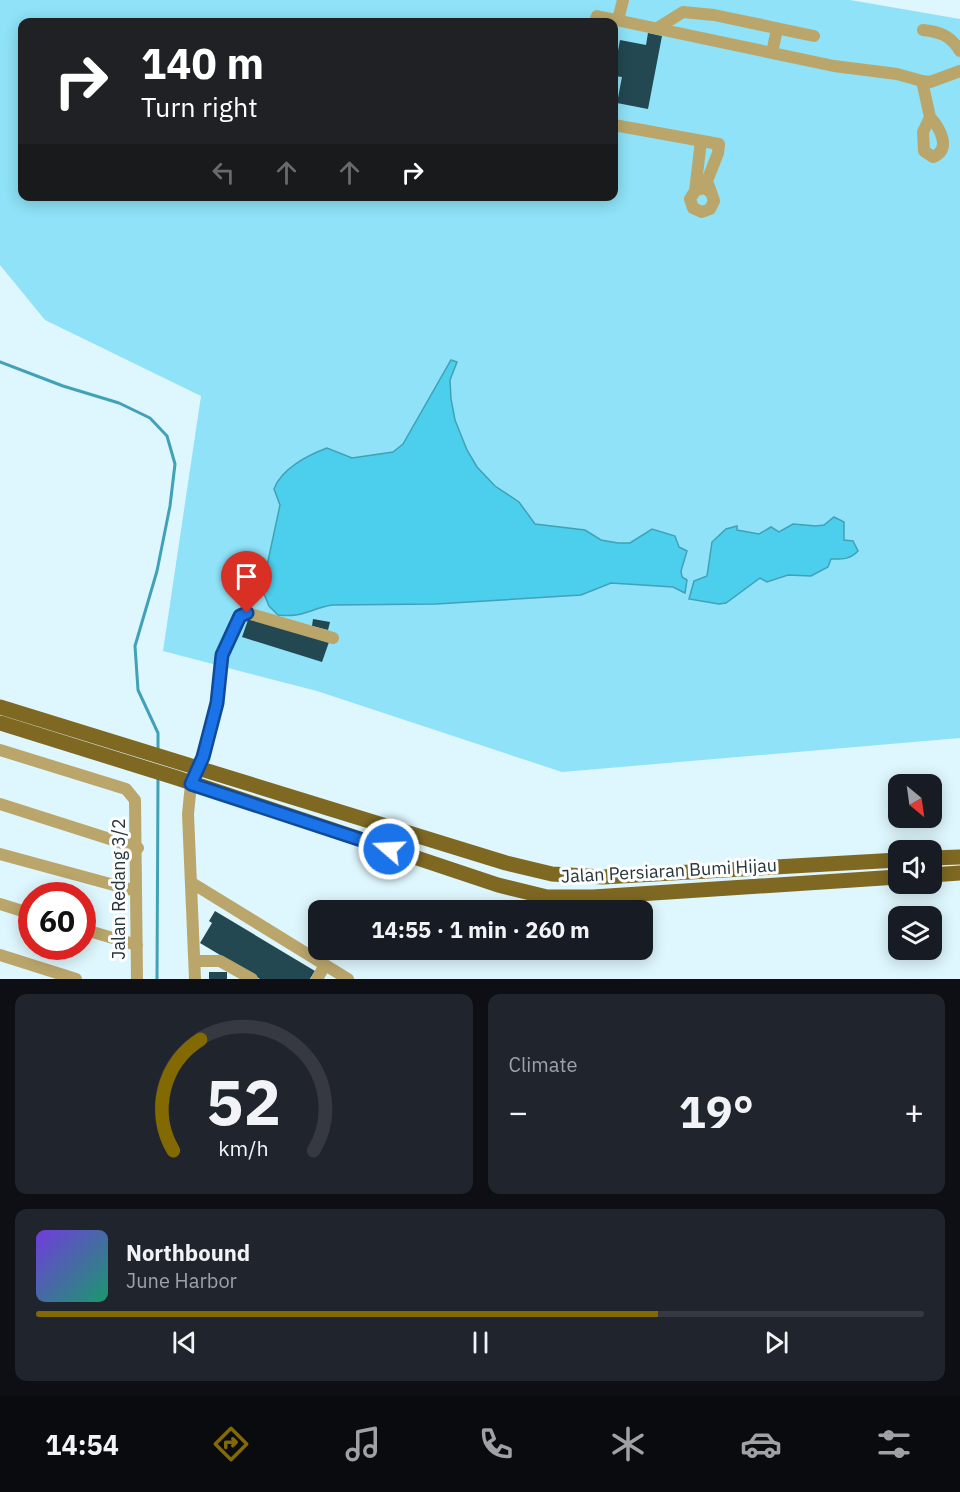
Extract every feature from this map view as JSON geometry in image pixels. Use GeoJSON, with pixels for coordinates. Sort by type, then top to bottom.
{"type":"FeatureCollection","features":[{"type":"Feature","properties":{"kind":"main road","name":"Jalan Persiaran Bumi Hijau"},"geometry":{"type":"LineString","coordinates":[[0,707],[137,758],[498,885],[547,897],[593,897],[888,878]]}},
{"type":"Feature","properties":{"kind":"main road","name":"Jalan Persiaran Bumi Hijau"},"geometry":{"type":"LineString","coordinates":[[0,723],[137,758]]}},
{"type":"Feature","properties":{"kind":"main road","name":"Jalan Persiaran Bumi Hijau"},"geometry":{"type":"LineString","coordinates":[[186,774],[552,874],[603,877],[888,861]]}},
{"type":"Feature","properties":{"kind":"main road"},"geometry":{"type":"LineString","coordinates":[[942,857],[960,856]]}},
{"type":"Feature","properties":{"kind":"main road"},"geometry":{"type":"LineString","coordinates":[[942,874],[960,873]]}},
{"type":"Feature","properties":{"kind":"street"},"geometry":{"type":"LineString","coordinates":[[622,0],[618,20],[772,53],[930,82],[960,71]]}},
{"type":"Feature","properties":{"kind":"street"},"geometry":{"type":"LineString","coordinates":[[659,27],[683,12],[714,15],[814,36]]}},
{"type":"Feature","properties":{"kind":"street"},"geometry":{"type":"LineString","coordinates":[[772,53],[777,29]]}},
{"type":"Feature","properties":{"kind":"street"},"geometry":{"type":"LineString","coordinates":[[923,30],[942,32],[955,42],[960,51]]}},
{"type":"Feature","properties":{"kind":"street"},"geometry":{"type":"LineString","coordinates":[[922,81],[930,117]]}},
{"type":"Feature","properties":{"kind":"street"},"geometry":{"type":"LineString","coordinates":[[618,126],[718,144],[718,153],[707,181],[714,201],[710,209],[702,212],[693,208],[690,199],[695,191],[701,141]]}},
{"type":"Feature","properties":{"kind":"street"},"geometry":{"type":"LineString","coordinates":[[695,191],[703,188],[711,192]]}},
{"type":"Feature","properties":{"kind":"street"},"geometry":{"type":"LineString","coordinates":[[195,979],[186,774],[203,757],[217,703],[222,655],[240,616],[254,614],[333,638]]}},
{"type":"Feature","properties":{"kind":"street","name":"Jalan Redang 3/2"},"geometry":{"type":"LineString","coordinates":[[0,750],[126,789],[135,800],[138,848],[137,979]]}},
{"type":"Feature","properties":{"kind":"street"},"geometry":{"type":"LineString","coordinates":[[0,804],[138,848]]}},
{"type":"Feature","properties":{"kind":"street"},"geometry":{"type":"LineString","coordinates":[[0,854],[136,891]]}},
{"type":"Feature","properties":{"kind":"street"},"geometry":{"type":"LineString","coordinates":[[192,884],[348,979]]}},
{"type":"Feature","properties":{"kind":"street"},"geometry":{"type":"LineString","coordinates":[[0,904],[18,910]]}},
{"type":"Feature","properties":{"kind":"street"},"geometry":{"type":"LineString","coordinates":[[96,933],[137,945]]}},
{"type":"Feature","properties":{"kind":"street"},"geometry":{"type":"LineString","coordinates":[[0,955],[76,979]]}},
{"type":"Feature","properties":{"kind":"street"},"geometry":{"type":"LineString","coordinates":[[195,961],[220,961],[252,979]]}},
{"type":"Feature","properties":{"kind":"street"},"geometry":{"type":"LineString","coordinates":[[317,979],[325,965]]}},
{"type":"Feature","properties":{"kind":"shaded area"},"geometry":{"type":"Polygon","coordinates":[[[0,0],[850,0],[960,19],[960,738],[562,772],[317,691],[163,651],[201,396],[45,320],[0,265],[0,0]]]}},
{"type":"Feature","properties":{"kind":"shaded area"},"geometry":{"type":"Polygon","coordinates":[[[451,360],[457,362],[450,380],[455,420],[467,450],[477,467],[495,486],[519,502],[535,524],[585,530],[601,540],[618,543],[630,543],[652,529],[675,536],[679,547],[687,551],[681,571],[682,577],[687,580],[685,593],[673,587],[611,583],[581,595],[436,604],[332,605],[300,614],[278,615],[269,606],[262,589],[280,505],[274,489],[278,482],[296,464],[327,448],[352,458],[393,452],[403,444],[451,360]]]}},
{"type":"Feature","properties":{"kind":"shaded area"},"geometry":{"type":"Polygon","coordinates":[[[834,517],[844,522],[844,540],[853,541],[858,551],[852,556],[831,559],[828,567],[811,576],[788,575],[767,582],[760,578],[726,603],[689,599],[694,581],[707,576],[712,542],[726,529],[737,526],[737,530],[759,534],[771,527],[779,532],[793,524],[824,525],[834,517]]]}},
{"type":"Feature","properties":{"kind":"building"},"geometry":{"type":"Polygon","coordinates":[[[648,33],[662,36],[648,109],[618,103],[622,77],[618,76],[620,40],[646,45],[648,33]]]}},
{"type":"Feature","properties":{"kind":"building"},"geometry":{"type":"Polygon","coordinates":[[[249,617],[329,642],[322,662],[242,637],[249,617]]]}},
{"type":"Feature","properties":{"kind":"building"},"geometry":{"type":"Polygon","coordinates":[[[313,619],[330,622],[328,630],[312,626],[313,619]]]}},
{"type":"Feature","properties":{"kind":"building"},"geometry":{"type":"Polygon","coordinates":[[[215,911],[315,971],[310,979],[260,979],[200,943],[212,923],[209,921],[215,911]]]}},
{"type":"Feature","properties":{"kind":"building"},"geometry":{"type":"Polygon","coordinates":[[[209,972],[227,972],[227,979],[209,979],[209,972]]]}},
{"type":"Feature","properties":{"kind":"waterway"},"geometry":{"type":"LineString","coordinates":[[0,362],[63,386],[119,403],[150,418],[167,436],[175,464],[170,506],[157,571],[135,646],[138,690],[158,733],[158,749]]}},
{"type":"Feature","properties":{"kind":"waterway"},"geometry":{"type":"LineString","coordinates":[[157,979],[158,777]]}},
{"type":"Feature","properties":{"kind":"route"},"geometry":{"type":"LineString","coordinates":[[247,613],[240,616],[222,655],[217,703],[203,757],[191,784],[389,849]]}}]}
